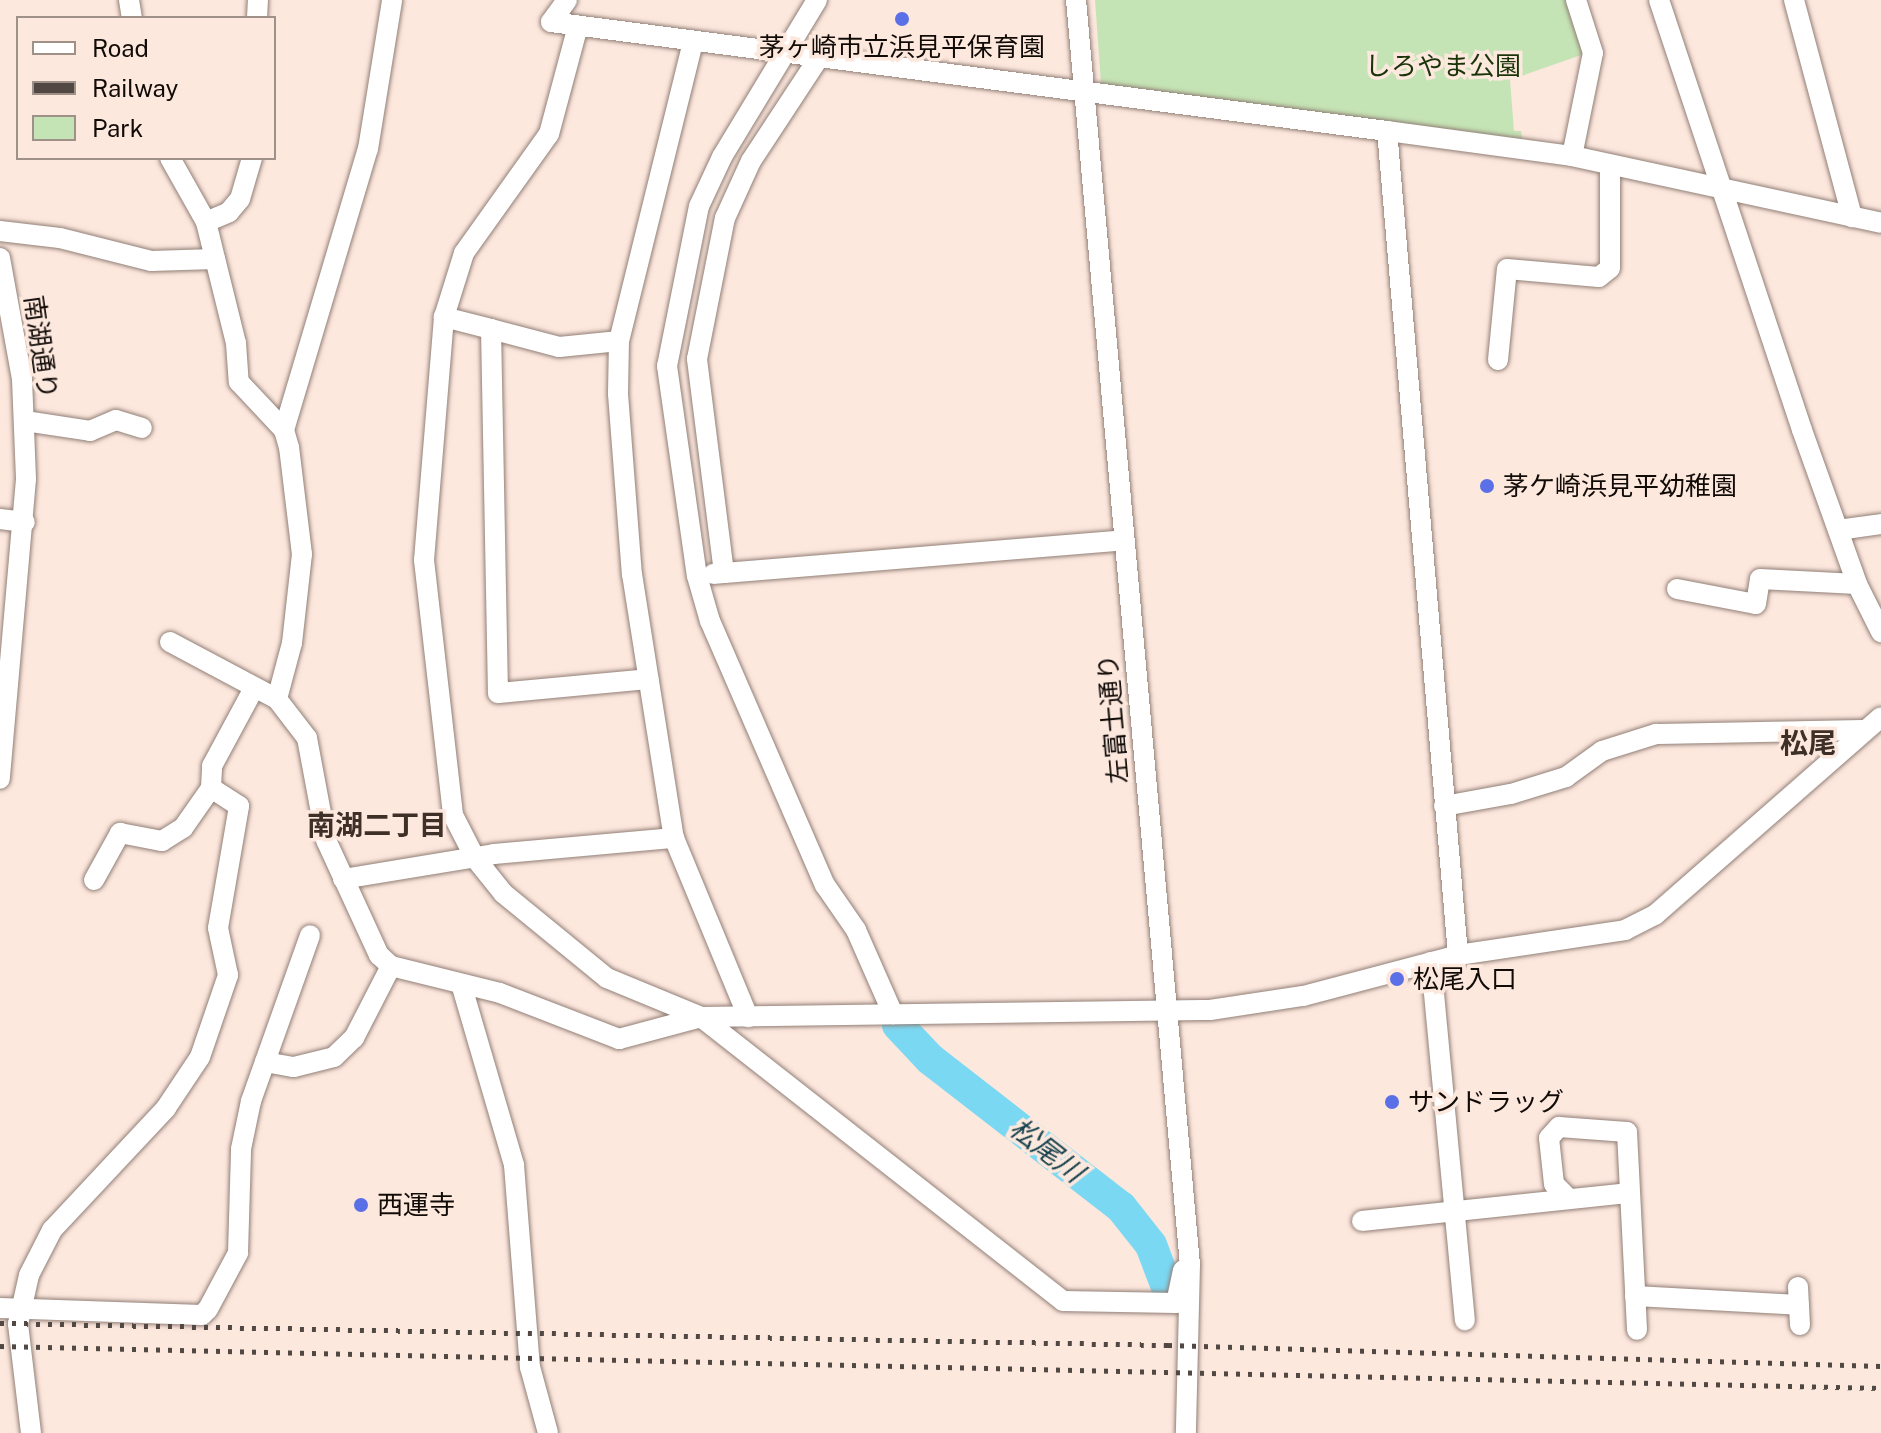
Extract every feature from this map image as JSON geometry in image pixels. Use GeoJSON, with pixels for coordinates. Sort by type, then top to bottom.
{"type":"FeatureCollection","features":[{"type":"Feature","properties":{"kind":"street"},"geometry":{"type":"LineString","coordinates":[[277,699],[292,643],[302,554],[284,430],[368,149],[392,0]]}},
{"type":"Feature","properties":{"kind":"street"},"geometry":{"type":"LineString","coordinates":[[567,0],[551,22],[1572,156],[1722,192],[1881,223]]}},
{"type":"Feature","properties":{"kind":"street"},"geometry":{"type":"LineString","coordinates":[[817,0],[722,157],[699,206],[667,366],[697,576],[721,649],[825,885],[856,930],[893,1014]]}},
{"type":"Feature","properties":{"kind":"street","name":"左富士通り"},"geometry":{"type":"LineString","coordinates":[[1076,0],[1190,1264],[1186,1433]]}},
{"type":"Feature","properties":{"kind":"street"},"geometry":{"type":"LineString","coordinates":[[1572,156],[1593,53],[1576,0]]}},
{"type":"Feature","properties":{"kind":"street"},"geometry":{"type":"LineString","coordinates":[[1659,0],[1838,530],[1857,584],[1881,632]]}},
{"type":"Feature","properties":{"kind":"street"},"geometry":{"type":"LineString","coordinates":[[1794,0],[1852,217]]}},
{"type":"Feature","properties":{"kind":"street"},"geometry":{"type":"LineString","coordinates":[[578,26],[549,134],[464,253],[444,317],[433,400],[424,560],[453,815],[475,858],[503,893],[607,978],[701,1017],[1063,1301],[1176,1303],[1183,1271],[1190,1264]]}},
{"type":"Feature","properties":{"kind":"street"},"geometry":{"type":"LineString","coordinates":[[693,42],[619,341],[626,515],[674,838],[748,1017]]}},
{"type":"Feature","properties":{"kind":"street"},"geometry":{"type":"LineString","coordinates":[[724,573],[697,359],[725,218],[751,161],[818,59]]}},
{"type":"Feature","properties":{"kind":"street"},"geometry":{"type":"LineString","coordinates":[[1387,131],[1458,955]]}},
{"type":"Feature","properties":{"kind":"street"},"geometry":{"type":"LineString","coordinates":[[171,160],[206,222],[236,343],[239,382],[284,430]]}},
{"type":"Feature","properties":{"kind":"street"},"geometry":{"type":"LineString","coordinates":[[206,222],[229,212],[240,199],[251,160]]}},
{"type":"Feature","properties":{"kind":"street"},"geometry":{"type":"LineString","coordinates":[[1498,360],[1507,269],[1599,277],[1610,268],[1610,166]]}},
{"type":"Feature","properties":{"kind":"street"},"geometry":{"type":"LineString","coordinates":[[0,231],[60,238],[151,261],[215,259]]}},
{"type":"Feature","properties":{"kind":"street","name":"南湖通り"},"geometry":{"type":"LineString","coordinates":[[0,258],[16,327],[25,421],[25,522],[0,779]]}},
{"type":"Feature","properties":{"kind":"street"},"geometry":{"type":"LineString","coordinates":[[444,317],[559,347],[619,341]]}},
{"type":"Feature","properties":{"kind":"street"},"geometry":{"type":"LineString","coordinates":[[491,329],[498,693],[648,679]]}},
{"type":"Feature","properties":{"kind":"street"},"geometry":{"type":"LineString","coordinates":[[25,421],[90,431],[116,420],[142,428]]}},
{"type":"Feature","properties":{"kind":"street"},"geometry":{"type":"LineString","coordinates":[[0,519],[25,522]]}},
{"type":"Feature","properties":{"kind":"street"},"geometry":{"type":"LineString","coordinates":[[1838,530],[1881,524]]}},
{"type":"Feature","properties":{"kind":"street"},"geometry":{"type":"LineString","coordinates":[[697,576],[1124,540]]}},
{"type":"Feature","properties":{"kind":"street"},"geometry":{"type":"LineString","coordinates":[[1677,589],[1756,604],[1760,579],[1857,584]]}},
{"type":"Feature","properties":{"kind":"street"},"geometry":{"type":"LineString","coordinates":[[170,642],[277,699],[307,738],[326,840],[379,955],[391,966],[462,987],[500,993],[619,1039],[701,1017],[1165,1013],[1287,999],[1458,955],[1637,926],[1873,723]]}},
{"type":"Feature","properties":{"kind":"street"},"geometry":{"type":"LineString","coordinates":[[94,880],[120,833],[162,841],[183,828],[211,788],[222,743],[254,688]]}},
{"type":"Feature","properties":{"kind":"street"},"geometry":{"type":"LineString","coordinates":[[1444,806],[1566,777],[1602,751],[1656,734],[1873,723]]}},
{"type":"Feature","properties":{"kind":"street"},"geometry":{"type":"LineString","coordinates":[[31,1433],[9,1308],[52,1230],[166,1108],[212,1029],[228,975],[218,928],[240,817],[239,806],[211,788]]}},
{"type":"Feature","properties":{"kind":"street"},"geometry":{"type":"LineString","coordinates":[[343,879],[475,858],[674,838]]}},
{"type":"Feature","properties":{"kind":"street"},"geometry":{"type":"LineString","coordinates":[[9,1308],[202,1315],[238,1253],[241,1149],[265,1062],[310,935]]}},
{"type":"Feature","properties":{"kind":"street"},"geometry":{"type":"LineString","coordinates":[[1431,962],[1465,1320]]}},
{"type":"Feature","properties":{"kind":"street"},"geometry":{"type":"LineString","coordinates":[[265,1062],[294,1067],[334,1057],[354,1038],[391,966]]}},
{"type":"Feature","properties":{"kind":"street"},"geometry":{"type":"LineString","coordinates":[[462,987],[514,1165],[530,1367],[548,1433]]}},
{"type":"Feature","properties":{"kind":"street"},"geometry":{"type":"LineString","coordinates":[[1569,1199],[1554,1184],[1549,1138],[1559,1127],[1627,1132],[1637,1330]]}},
{"type":"Feature","properties":{"kind":"street"},"geometry":{"type":"LineString","coordinates":[[1362,1221],[1630,1193]]}},
{"type":"Feature","properties":{"kind":"street"},"geometry":{"type":"LineString","coordinates":[[1635,1296],[1799,1306]]}},
{"type":"Feature","properties":{"kind":"green space","name":"しろやま公園"},"geometry":{"type":"Polygon","coordinates":[[[1095,0],[1570,0],[1587,53],[1510,80],[1514,131],[1521,131],[1523,143],[1101,84],[1095,0]]]}},
{"type":"Feature","properties":{"kind":"waterway","name":"松尾川"},"geometry":{"type":"LineString","coordinates":[[898,1025],[930,1059],[1121,1207],[1151,1245],[1170,1295]]}},
{"type":"Feature","properties":{"kind":"railway"},"geometry":{"type":"LineString","coordinates":[[0,1323],[1168,1345],[1881,1366]]}},
{"type":"Feature","properties":{"kind":"railway"},"geometry":{"type":"LineString","coordinates":[[0,1346],[1881,1388]]}},
{"type":"Feature","properties":{"kind":"place","name":"茅ヶ崎市立浜見平保育園"},"geometry":{"type":"Point","coordinates":[902,19]}},
{"type":"Feature","properties":{"kind":"place","name":"茅ケ崎浜見平幼稚園"},"geometry":{"type":"Point","coordinates":[1487,486]}},
{"type":"Feature","properties":{"kind":"place","name":"松尾入口"},"geometry":{"type":"Point","coordinates":[1397,979]}},
{"type":"Feature","properties":{"kind":"place","name":"サンドラッグ"},"geometry":{"type":"Point","coordinates":[1392,1102]}},
{"type":"Feature","properties":{"kind":"place","name":"西運寺"},"geometry":{"type":"Point","coordinates":[361,1205]}},
{"type":"Feature","properties":{"kind":"district","name":"松尾"},"geometry":{"type":"Point","coordinates":[1808,743]}},
{"type":"Feature","properties":{"kind":"district","name":"南湖二丁目"},"geometry":{"type":"Point","coordinates":[377,825]}}]}
